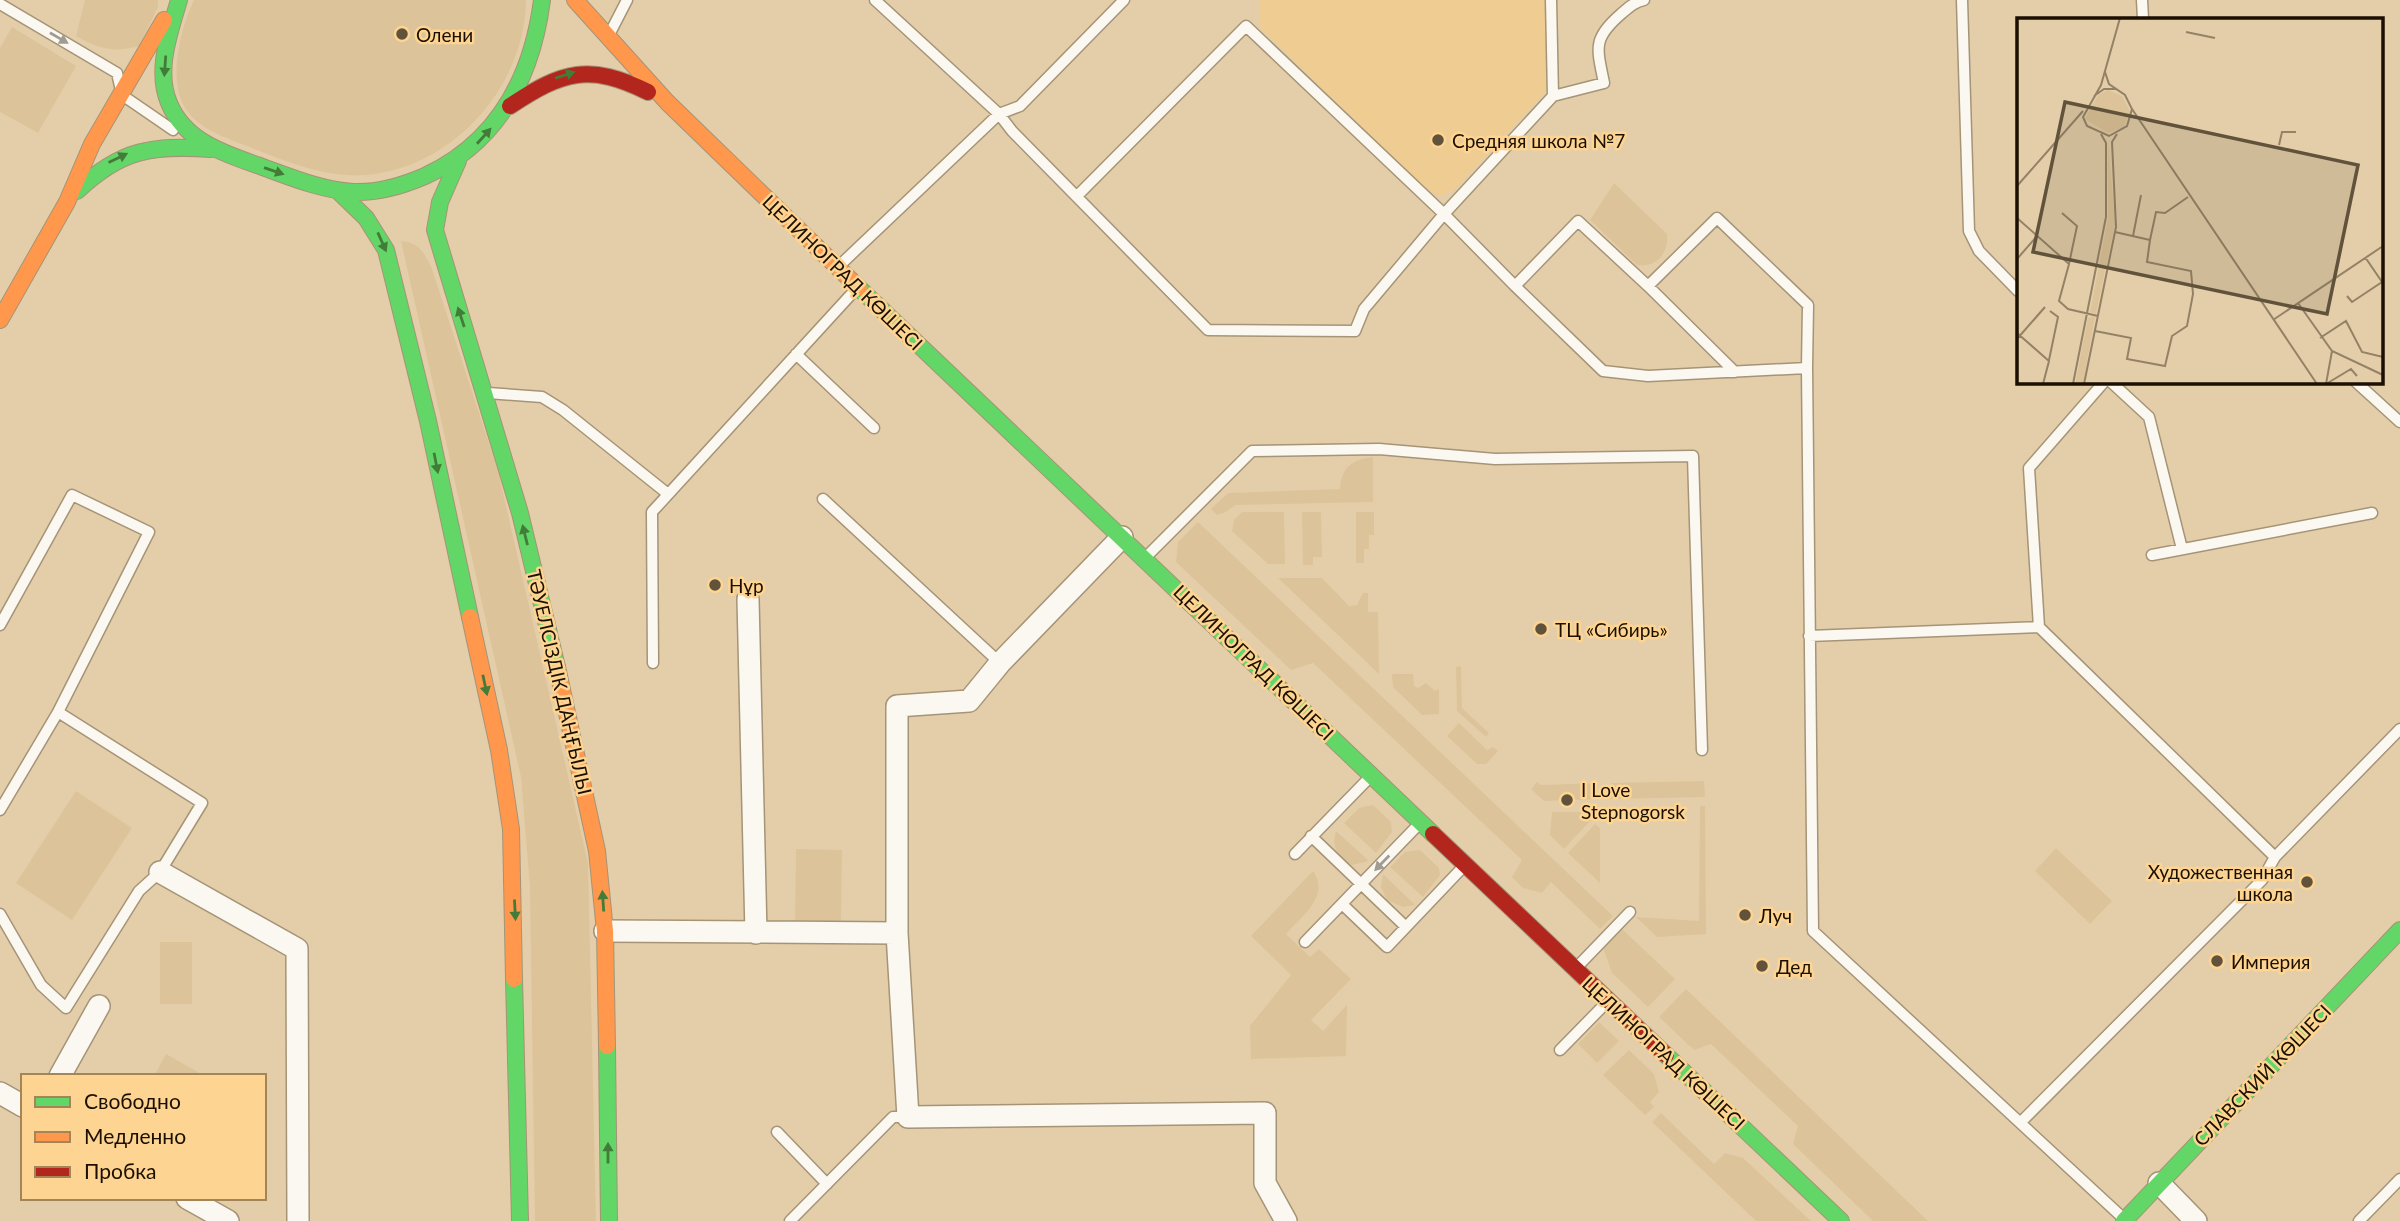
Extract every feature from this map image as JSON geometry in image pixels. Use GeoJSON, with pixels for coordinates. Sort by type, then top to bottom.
{"type":"FeatureCollection","features":[{"type":"Feature","properties":{"kind":"street"},"geometry":{"type":"LineString","coordinates":[[0,320],[67,202],[92,144],[177,0]]}},
{"type":"Feature","properties":{"kind":"street"},"geometry":{"type":"LineString","coordinates":[[177,0],[166,50],[164,87],[177,119],[211,149]]}},
{"type":"Feature","properties":{"kind":"street"},"geometry":{"type":"LineString","coordinates":[[67,202],[104,165],[126,153],[151,146],[211,149],[338,191],[367,193],[398,187],[458,161],[488,133],[506,108],[531,60],[542,0]]}},
{"type":"Feature","properties":{"kind":"street"},"geometry":{"type":"LineString","coordinates":[[575,0],[667,102]]}},
{"type":"Feature","properties":{"kind":"street"},"geometry":{"type":"LineString","coordinates":[[506,108],[538,87],[575,71],[598,71],[620,77],[667,102]]}},
{"type":"Feature","properties":{"kind":"street","name":"ЦЕЛИНОГРАД КӨШЕСІ"},"geometry":{"type":"LineString","coordinates":[[667,102],[838,268],[1841,1221]]}},
{"type":"Feature","properties":{"kind":"street","name":"ТӘУЕЛСІЗДІК ДАҢҒЫЛЫ"},"geometry":{"type":"LineString","coordinates":[[458,161],[442,191],[436,211],[435,230],[520,513],[582,772],[597,851],[605,931],[609,1221]]}},
{"type":"Feature","properties":{"kind":"street"},"geometry":{"type":"LineString","coordinates":[[338,191],[365,215],[386,250],[428,421],[499,750],[511,829],[515,906],[520,1221]]}},
{"type":"Feature","properties":{"kind":"street"},"geometry":{"type":"LineString","coordinates":[[1122,537],[1000,663],[969,701],[897,706],[897,933],[908,1117],[1265,1113],[1265,1182],[1286,1221]]}},
{"type":"Feature","properties":{"kind":"street"},"geometry":{"type":"LineString","coordinates":[[748,599],[756,933]]}},
{"type":"Feature","properties":{"kind":"street"},"geometry":{"type":"LineString","coordinates":[[160,872],[297,949],[298,1221]]}},
{"type":"Feature","properties":{"kind":"street","name":"СЛАВСКИЙ КӨШЕСІ"},"geometry":{"type":"LineString","coordinates":[[2124,1221],[2400,930]]}},
{"type":"Feature","properties":{"kind":"street"},"geometry":{"type":"LineString","coordinates":[[605,931],[897,933]]}},
{"type":"Feature","properties":{"kind":"street"},"geometry":{"type":"LineString","coordinates":[[61,1074],[99,1006]]}},
{"type":"Feature","properties":{"kind":"street"},"geometry":{"type":"LineString","coordinates":[[0,1093],[21,1105]]}},
{"type":"Feature","properties":{"kind":"street"},"geometry":{"type":"LineString","coordinates":[[2159,1184],[2196,1221]]}},
{"type":"Feature","properties":{"kind":"street"},"geometry":{"type":"LineString","coordinates":[[191,1200],[228,1221]]}},
{"type":"Feature","properties":{"kind":"lane"},"geometry":{"type":"LineString","coordinates":[[608,38],[627,0]]}},
{"type":"Feature","properties":{"kind":"lane"},"geometry":{"type":"LineString","coordinates":[[875,0],[999,114],[1012,131],[1079,195],[1208,330],[1355,331],[1364,309],[1444,214],[1553,96],[1604,83],[1598,50],[1604,29],[1637,1],[1644,0]]}},
{"type":"Feature","properties":{"kind":"lane"},"geometry":{"type":"LineString","coordinates":[[838,268],[999,114],[1020,106],[1124,0]]}},
{"type":"Feature","properties":{"kind":"lane"},"geometry":{"type":"LineString","coordinates":[[1551,0],[1553,96]]}},
{"type":"Feature","properties":{"kind":"lane"},"geometry":{"type":"LineString","coordinates":[[1962,0],[1969,231],[1979,251],[2017,290]]}},
{"type":"Feature","properties":{"kind":"lane"},"geometry":{"type":"LineString","coordinates":[[2142,0],[2143,18]]}},
{"type":"Feature","properties":{"kind":"lane"},"geometry":{"type":"LineString","coordinates":[[0,4],[117,73],[122,95],[167,127],[211,149]]}},
{"type":"Feature","properties":{"kind":"lane"},"geometry":{"type":"LineString","coordinates":[[1079,195],[1246,26],[1444,214],[1603,372],[1648,376],[1807,368]]}},
{"type":"Feature","properties":{"kind":"lane"},"geometry":{"type":"LineString","coordinates":[[1648,286],[1717,218],[1808,306],[1813,931],[2021,1122],[2124,1221]]}},
{"type":"Feature","properties":{"kind":"lane"},"geometry":{"type":"LineString","coordinates":[[1515,286],[1578,221],[1735,372]]}},
{"type":"Feature","properties":{"kind":"lane"},"geometry":{"type":"LineString","coordinates":[[653,663],[652,512],[858,286]]}},
{"type":"Feature","properties":{"kind":"lane"},"geometry":{"type":"LineString","coordinates":[[796,355],[874,428]]}},
{"type":"Feature","properties":{"kind":"lane"},"geometry":{"type":"LineString","coordinates":[[2103,383],[2029,468],[2039,627],[2275,857]]}},
{"type":"Feature","properties":{"kind":"lane"},"geometry":{"type":"LineString","coordinates":[[2112,383],[2149,417],[2156,434],[2182,550]]}},
{"type":"Feature","properties":{"kind":"lane"},"geometry":{"type":"LineString","coordinates":[[2357,383],[2400,422]]}},
{"type":"Feature","properties":{"kind":"lane"},"geometry":{"type":"LineString","coordinates":[[485,393],[542,397],[594,434],[668,494]]}},
{"type":"Feature","properties":{"kind":"lane"},"geometry":{"type":"LineString","coordinates":[[1145,558],[1252,451],[1379,449],[1495,459],[1693,456],[1702,750]]}},
{"type":"Feature","properties":{"kind":"lane"},"geometry":{"type":"LineString","coordinates":[[0,625],[72,495],[149,532],[58,712],[0,810]]}},
{"type":"Feature","properties":{"kind":"lane"},"geometry":{"type":"LineString","coordinates":[[823,499],[1000,663]]}},
{"type":"Feature","properties":{"kind":"lane"},"geometry":{"type":"LineString","coordinates":[[2152,555],[2372,513]]}},
{"type":"Feature","properties":{"kind":"lane"},"geometry":{"type":"LineString","coordinates":[[1809,636],[2039,627]]}},
{"type":"Feature","properties":{"kind":"lane"},"geometry":{"type":"LineString","coordinates":[[0,914],[41,985],[66,1008],[139,891],[160,872],[202,803],[58,712]]}},
{"type":"Feature","properties":{"kind":"lane"},"geometry":{"type":"LineString","coordinates":[[2021,1122],[2262,880],[2275,857],[2400,730]]}},
{"type":"Feature","properties":{"kind":"lane"},"geometry":{"type":"LineString","coordinates":[[1295,854],[1372,775]]}},
{"type":"Feature","properties":{"kind":"lane"},"geometry":{"type":"LineString","coordinates":[[1305,942],[1422,821]]}},
{"type":"Feature","properties":{"kind":"lane"},"geometry":{"type":"LineString","coordinates":[[1311,836],[1406,927]]}},
{"type":"Feature","properties":{"kind":"lane"},"geometry":{"type":"LineString","coordinates":[[1342,904],[1387,947],[1466,864]]}},
{"type":"Feature","properties":{"kind":"lane"},"geometry":{"type":"LineString","coordinates":[[1575,969],[1630,912]]}},
{"type":"Feature","properties":{"kind":"lane"},"geometry":{"type":"LineString","coordinates":[[1560,1050],[1608,1000]]}},
{"type":"Feature","properties":{"kind":"lane"},"geometry":{"type":"LineString","coordinates":[[790,1221],[893,1117],[908,1117]]}},
{"type":"Feature","properties":{"kind":"lane"},"geometry":{"type":"LineString","coordinates":[[777,1132],[827,1184]]}},
{"type":"Feature","properties":{"kind":"lane"},"geometry":{"type":"LineString","coordinates":[[2359,1221],[2400,1179]]}},
{"type":"Feature","properties":{"kind":"shaded area"},"geometry":{"type":"Polygon","coordinates":[[[85,0],[158,0],[158,7],[139,46],[114,49],[99,47],[76,36],[85,0]]]}},
{"type":"Feature","properties":{"kind":"shaded area"},"geometry":{"type":"Polygon","coordinates":[[[194,0],[526,0],[522,32],[513,63],[498,92],[478,118],[454,139],[427,157],[397,169],[351,175],[310,168],[270,155],[211,131],[188,112],[181,100],[177,72],[180,41],[194,0]]]}},
{"type":"Feature","properties":{"kind":"shaded area","name":"Средняя школа №7"},"geometry":{"type":"Polygon","coordinates":[[[1259,0],[1546,0],[1547,90],[1455,189],[1442,196],[1429,192],[1259,27],[1259,0]]]}},
{"type":"Feature","properties":{"kind":"shaded area"},"geometry":{"type":"Polygon","coordinates":[[[12,27],[76,66],[38,133],[0,112],[0,48],[12,27]]]}},
{"type":"Feature","properties":{"kind":"shaded area"},"geometry":{"type":"Polygon","coordinates":[[[1614,183],[1667,234],[1664,253],[1656,262],[1637,265],[1590,220],[1614,183]]]}},
{"type":"Feature","properties":{"kind":"shaded area"},"geometry":{"type":"Polygon","coordinates":[[[401,241],[412,243],[419,248],[431,266],[498,471],[588,863],[596,1221],[535,1221],[530,887],[521,777],[401,241]]]}},
{"type":"Feature","properties":{"kind":"shaded area"},"geometry":{"type":"Polygon","coordinates":[[[1373,457],[1373,502],[1235,505],[1217,515],[1211,509],[1228,493],[1340,489],[1343,475],[1349,466],[1359,460],[1373,457]]]}},
{"type":"Feature","properties":{"kind":"shaded area"},"geometry":{"type":"Polygon","coordinates":[[[1242,512],[1284,512],[1285,564],[1268,564],[1232,531],[1234,520],[1242,512]]]}},
{"type":"Feature","properties":{"kind":"shaded area"},"geometry":{"type":"Polygon","coordinates":[[[1302,512],[1321,512],[1322,557],[1313,557],[1313,565],[1303,565],[1302,512]]]}},
{"type":"Feature","properties":{"kind":"shaded area"},"geometry":{"type":"Polygon","coordinates":[[[1356,512],[1374,512],[1374,535],[1369,535],[1369,549],[1364,549],[1364,563],[1356,563],[1356,512]]]}},
{"type":"Feature","properties":{"kind":"shaded area"},"geometry":{"type":"Polygon","coordinates":[[[1198,522],[1613,916],[1600,929],[1551,882],[1542,893],[1523,888],[1512,877],[1522,860],[1313,663],[1291,670],[1176,562],[1178,542],[1198,522]]]}},
{"type":"Feature","properties":{"kind":"shaded area"},"geometry":{"type":"Polygon","coordinates":[[[1278,578],[1322,578],[1349,606],[1357,605],[1363,593],[1368,593],[1368,612],[1378,612],[1379,674],[1278,578]]]}},
{"type":"Feature","properties":{"kind":"shaded area"},"geometry":{"type":"Polygon","coordinates":[[[1461,666],[1462,708],[1489,733],[1486,737],[1457,711],[1456,667],[1461,666]]]}},
{"type":"Feature","properties":{"kind":"shaded area"},"geometry":{"type":"Polygon","coordinates":[[[1392,674],[1413,674],[1414,686],[1418,688],[1426,683],[1435,691],[1439,689],[1439,714],[1422,715],[1393,687],[1392,674]]]}},
{"type":"Feature","properties":{"kind":"shaded area"},"geometry":{"type":"Polygon","coordinates":[[[1459,723],[1487,750],[1493,747],[1498,751],[1486,764],[1477,764],[1447,736],[1459,723]]]}},
{"type":"Feature","properties":{"kind":"shaded area"},"geometry":{"type":"Polygon","coordinates":[[[1704,781],[1705,797],[1611,799],[1611,783],[1704,781]]]}},
{"type":"Feature","properties":{"kind":"shaded area"},"geometry":{"type":"Polygon","coordinates":[[[1537,782],[1541,785],[1597,783],[1598,799],[1544,801],[1531,789],[1537,782]]]}},
{"type":"Feature","properties":{"kind":"shaded area"},"geometry":{"type":"Polygon","coordinates":[[[76,791],[132,828],[72,920],[16,883],[76,791]]]}},
{"type":"Feature","properties":{"kind":"shaded area"},"geometry":{"type":"Polygon","coordinates":[[[1373,805],[1391,822],[1392,832],[1376,853],[1344,823],[1359,808],[1373,805]]]}},
{"type":"Feature","properties":{"kind":"shaded area"},"geometry":{"type":"Polygon","coordinates":[[[1700,806],[1705,806],[1706,934],[1657,937],[1636,917],[1699,921],[1700,806]]]}},
{"type":"Feature","properties":{"kind":"shaded area"},"geometry":{"type":"Polygon","coordinates":[[[1552,812],[1582,812],[1591,820],[1564,849],[1550,835],[1552,812]]]}},
{"type":"Feature","properties":{"kind":"shaded area"},"geometry":{"type":"Polygon","coordinates":[[[1595,824],[1600,828],[1600,883],[1568,853],[1595,824]]]}},
{"type":"Feature","properties":{"kind":"shaded area"},"geometry":{"type":"Polygon","coordinates":[[[1336,831],[1369,861],[1352,865],[1343,859],[1335,847],[1336,831]]]}},
{"type":"Feature","properties":{"kind":"shaded area"},"geometry":{"type":"Polygon","coordinates":[[[2056,848],[2112,901],[2090,924],[2035,871],[2056,848]]]}},
{"type":"Feature","properties":{"kind":"shaded area"},"geometry":{"type":"Polygon","coordinates":[[[796,849],[842,850],[841,922],[795,921],[796,849]]]}},
{"type":"Feature","properties":{"kind":"shaded area"},"geometry":{"type":"Polygon","coordinates":[[[1420,850],[1439,868],[1440,875],[1423,897],[1390,867],[1405,852],[1420,850]]]}},
{"type":"Feature","properties":{"kind":"shaded area"},"geometry":{"type":"Polygon","coordinates":[[[1313,871],[1318,880],[1316,897],[1312,906],[1286,934],[1310,957],[1319,949],[1351,979],[1311,1020],[1323,1031],[1347,1005],[1346,1056],[1251,1059],[1250,1026],[1291,975],[1251,936],[1313,871]]]}},
{"type":"Feature","properties":{"kind":"shaded area"},"geometry":{"type":"Polygon","coordinates":[[[1383,874],[1415,905],[1403,907],[1387,900],[1381,887],[1383,874]]]}},
{"type":"Feature","properties":{"kind":"shaded area"},"geometry":{"type":"Polygon","coordinates":[[[1622,929],[1675,979],[1648,1007],[1612,973],[1603,948],[1622,929]]]}},
{"type":"Feature","properties":{"kind":"shaded area"},"geometry":{"type":"Polygon","coordinates":[[[160,942],[192,942],[192,1004],[160,1004],[160,942]]]}},
{"type":"Feature","properties":{"kind":"shaded area"},"geometry":{"type":"Polygon","coordinates":[[[1686,989],[1928,1221],[1873,1221],[1793,1144],[1798,1126],[1711,1044],[1694,1050],[1659,1017],[1686,989]]]}},
{"type":"Feature","properties":{"kind":"shaded area"},"geometry":{"type":"Polygon","coordinates":[[[1599,1022],[1619,1041],[1597,1063],[1578,1044],[1599,1022]]]}},
{"type":"Feature","properties":{"kind":"shaded area"},"geometry":{"type":"Polygon","coordinates":[[[1629,1050],[1654,1074],[1659,1092],[1650,1102],[1654,1107],[1645,1115],[1603,1075],[1629,1050]]]}},
{"type":"Feature","properties":{"kind":"shaded area"},"geometry":{"type":"Polygon","coordinates":[[[166,1054],[201,1074],[155,1074],[166,1054]]]}},
{"type":"Feature","properties":{"kind":"shaded area"},"geometry":{"type":"Polygon","coordinates":[[[1661,1113],[1714,1164],[1725,1153],[1743,1158],[1811,1221],[1756,1221],[1652,1122],[1661,1113]]]}},
{"type":"Feature","properties":{"kind":"traffic: fast"},"geometry":{"type":"LineString","coordinates":[[179,0],[165,51],[163,77],[169,103],[184,127],[218,150],[292,178],[353,192],[408,183],[451,162],[473,145],[491,126],[520,81],[530,55],[542,0]]}},
{"type":"Feature","properties":{"kind":"traffic: fast"},"geometry":{"type":"LineString","coordinates":[[77,191],[108,166],[138,153],[171,148],[211,149]]}},
{"type":"Feature","properties":{"kind":"traffic: fast"},"geometry":{"type":"LineString","coordinates":[[458,161],[440,202],[435,230],[520,513],[557,667]]}},
{"type":"Feature","properties":{"kind":"traffic: fast"},"geometry":{"type":"LineString","coordinates":[[338,191],[366,218],[386,250],[428,421],[470,617]]}},
{"type":"Feature","properties":{"kind":"traffic: fast"},"geometry":{"type":"LineString","coordinates":[[859,288],[1433,834]]}},
{"type":"Feature","properties":{"kind":"traffic: fast"},"geometry":{"type":"LineString","coordinates":[[2124,1221],[2400,930]]}},
{"type":"Feature","properties":{"kind":"traffic: fast"},"geometry":{"type":"LineString","coordinates":[[514,979],[520,1221]]}},
{"type":"Feature","properties":{"kind":"traffic: fast"},"geometry":{"type":"LineString","coordinates":[[607,1046],[609,1221]]}},
{"type":"Feature","properties":{"kind":"traffic: fast"},"geometry":{"type":"LineString","coordinates":[[1666,1055],[1841,1221]]}},
{"type":"Feature","properties":{"kind":"traffic: slow"},"geometry":{"type":"LineString","coordinates":[[575,0],[667,102],[859,288]]}},
{"type":"Feature","properties":{"kind":"traffic: slow"},"geometry":{"type":"LineString","coordinates":[[0,320],[67,202],[92,144],[164,20]]}},
{"type":"Feature","properties":{"kind":"traffic: slow"},"geometry":{"type":"LineString","coordinates":[[470,617],[499,750],[511,829],[514,979]]}},
{"type":"Feature","properties":{"kind":"traffic: slow"},"geometry":{"type":"LineString","coordinates":[[557,667],[597,851],[605,931],[607,1046]]}},
{"type":"Feature","properties":{"kind":"traffic: jam"},"geometry":{"type":"LineString","coordinates":[[510,106],[546,85],[577,75],[609,77],[648,92]]}},
{"type":"Feature","properties":{"kind":"traffic: jam"},"geometry":{"type":"LineString","coordinates":[[1433,834],[1666,1055]]}},
{"type":"Feature","properties":{"kind":"place","name":"Олени"},"geometry":{"type":"Point","coordinates":[402,34]}},
{"type":"Feature","properties":{"kind":"place","name":"Средняя школа №7"},"geometry":{"type":"Point","coordinates":[1438,140]}},
{"type":"Feature","properties":{"kind":"place","name":"Нұр"},"geometry":{"type":"Point","coordinates":[715,585]}},
{"type":"Feature","properties":{"kind":"place","name":"ТЦ «Сибирь»"},"geometry":{"type":"Point","coordinates":[1541,629]}},
{"type":"Feature","properties":{"kind":"place","name":"I Love Stepnogorsk"},"geometry":{"type":"Point","coordinates":[1567,800]}},
{"type":"Feature","properties":{"kind":"place","name":"Художественная школа"},"geometry":{"type":"Point","coordinates":[2307,882]}},
{"type":"Feature","properties":{"kind":"place","name":"Луч"},"geometry":{"type":"Point","coordinates":[1745,915]}},
{"type":"Feature","properties":{"kind":"place","name":"Империя"},"geometry":{"type":"Point","coordinates":[2217,961]}},
{"type":"Feature","properties":{"kind":"place","name":"Дед"},"geometry":{"type":"Point","coordinates":[1762,966]}}]}
